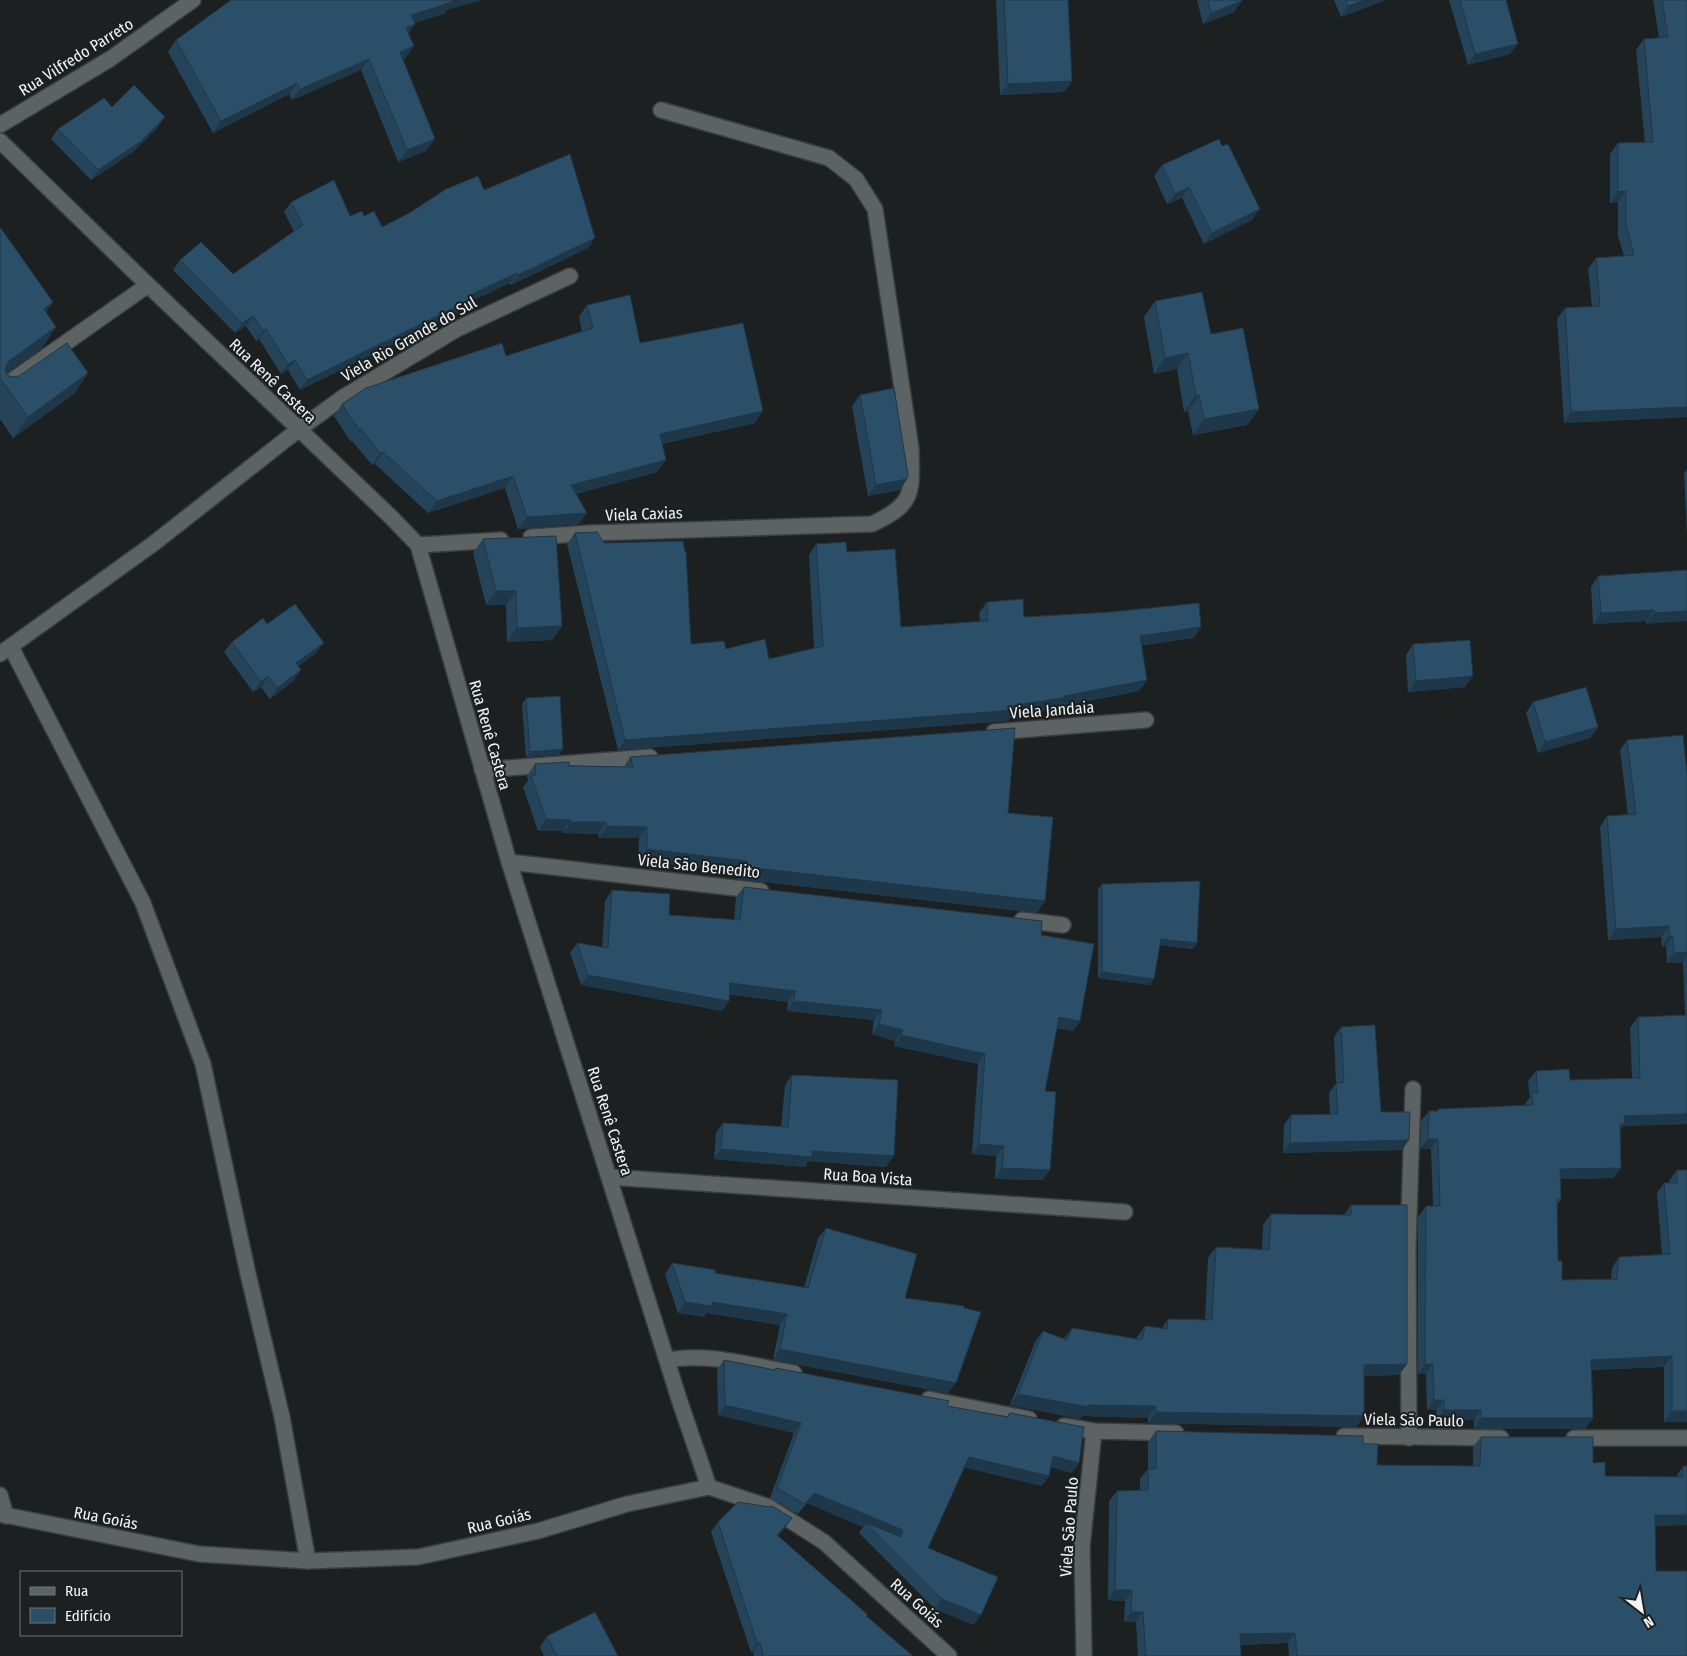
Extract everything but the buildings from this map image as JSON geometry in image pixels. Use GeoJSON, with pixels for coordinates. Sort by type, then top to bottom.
{"type":"FeatureCollection","features":[{"type":"Feature","properties":{"kind":"street","name":"Rua Vilfredo Parreto"},"geometry":{"type":"LineString","coordinates":[[0,125],[110,59],[193,0]]}},
{"type":"Feature","properties":{"kind":"street","name":"Viela Caxias"},"geometry":{"type":"LineString","coordinates":[[418,545],[591,533],[872,524],[889,516],[906,501],[912,485],[911,448],[875,209],[856,179],[829,158],[661,110]]}},
{"type":"Feature","properties":{"kind":"street","name":"Rua Renê Castera"},"geometry":{"type":"LineString","coordinates":[[0,141],[418,545],[509,862],[709,1487]]}},
{"type":"Feature","properties":{"kind":"street","name":"Viela Rio Grande do Sul"},"geometry":{"type":"LineString","coordinates":[[6,651],[153,544],[298,430],[342,398],[457,329],[570,276]]}},
{"type":"Feature","properties":{"kind":"street"},"geometry":{"type":"LineString","coordinates":[[0,389],[148,285]]}},
{"type":"Feature","properties":{"kind":"street"},"geometry":{"type":"LineString","coordinates":[[6,651],[143,903],[203,1064],[248,1274],[282,1417],[308,1561]]}},
{"type":"Feature","properties":{"kind":"street","name":"Viela Jandaia"},"geometry":{"type":"LineString","coordinates":[[977,733],[1146,720]]}},
{"type":"Feature","properties":{"kind":"street"},"geometry":{"type":"LineString","coordinates":[[482,770],[660,757]]}},
{"type":"Feature","properties":{"kind":"street","name":"Viela São Benedito"},"geometry":{"type":"LineString","coordinates":[[509,862],[776,892]]}},
{"type":"Feature","properties":{"kind":"street"},"geometry":{"type":"LineString","coordinates":[[1004,918],[1063,925]]}},
{"type":"Feature","properties":{"kind":"street"},"geometry":{"type":"LineString","coordinates":[[1409,1438],[1408,1247],[1413,1089]]}},
{"type":"Feature","properties":{"kind":"street","name":"Rua Boa Vista"},"geometry":{"type":"LineString","coordinates":[[609,1177],[1125,1212]]}},
{"type":"Feature","properties":{"kind":"street"},"geometry":{"type":"LineString","coordinates":[[668,1360],[684,1357],[727,1361],[804,1375]]}},
{"type":"Feature","properties":{"kind":"street"},"geometry":{"type":"LineString","coordinates":[[910,1396],[1094,1431],[1192,1433]]}},
{"type":"Feature","properties":{"kind":"street","name":"Viela Sāo Paulo"},"geometry":{"type":"LineString","coordinates":[[1084,1656],[1082,1547],[1094,1431]]}},
{"type":"Feature","properties":{"kind":"street","name":"Viela São Paulo"},"geometry":{"type":"LineString","coordinates":[[1330,1436],[1518,1438]]}},
{"type":"Feature","properties":{"kind":"street"},"geometry":{"type":"LineString","coordinates":[[1558,1438],[1687,1438]]}},
{"type":"Feature","properties":{"kind":"street","name":"Rua Goiás"},"geometry":{"type":"LineString","coordinates":[[3,1515],[199,1554],[308,1561],[418,1558],[538,1531],[627,1504],[709,1487],[769,1507],[824,1542],[949,1656]]}},
{"type":"Feature","properties":{"kind":"street"},"geometry":{"type":"LineString","coordinates":[[0,1495],[3,1515]]}}]}
